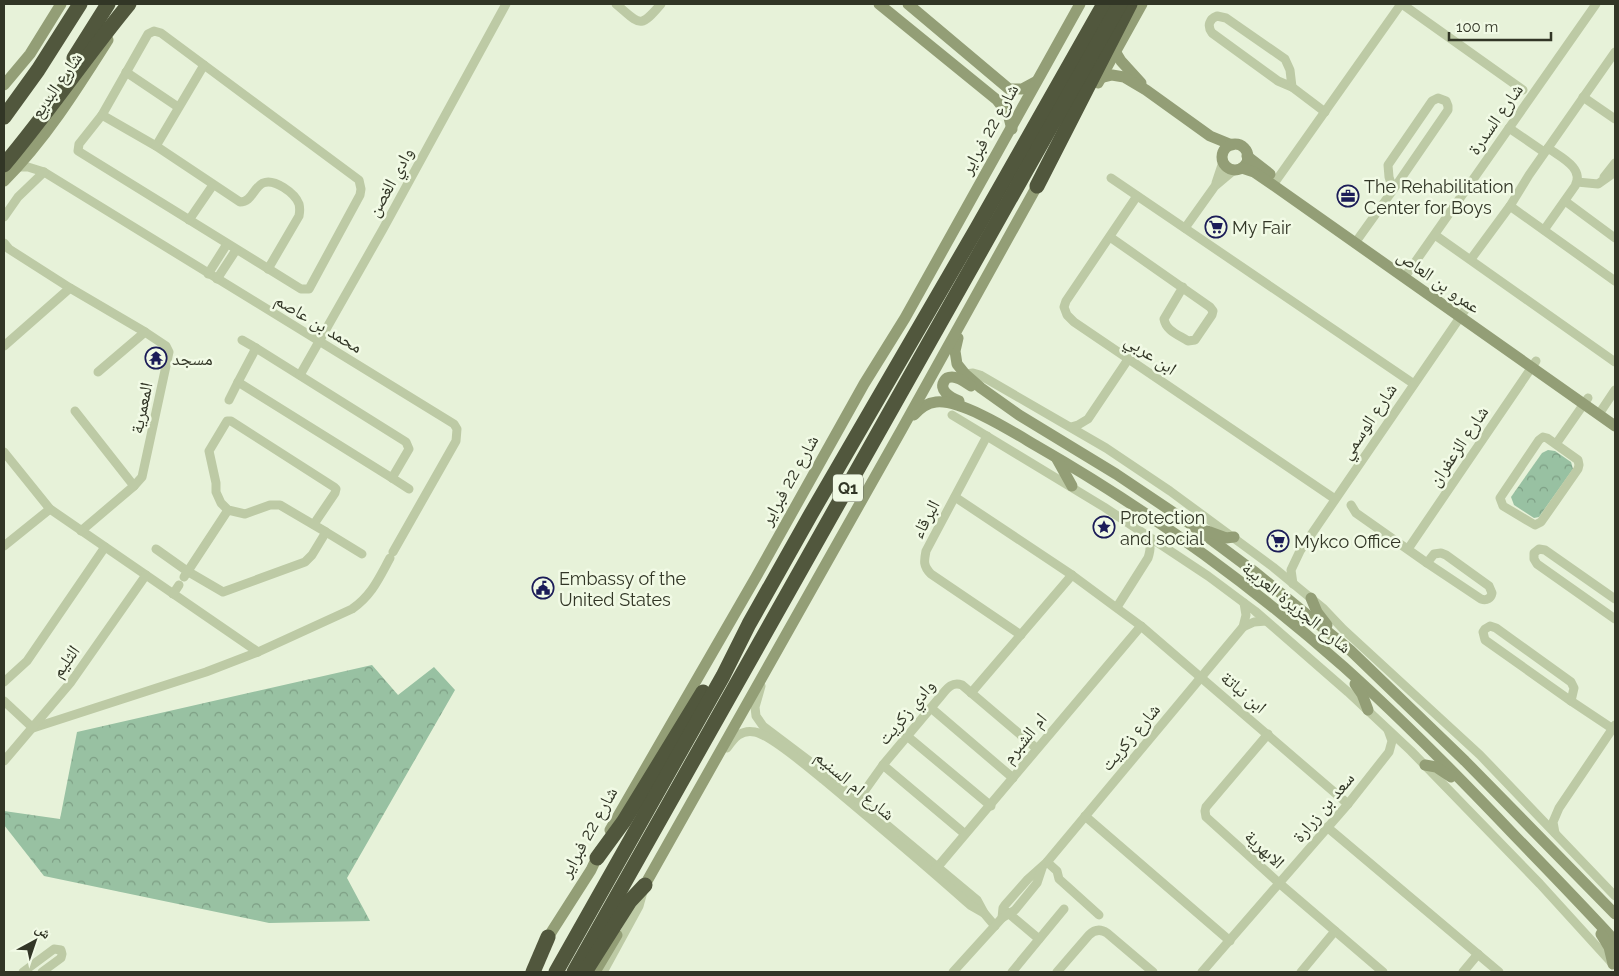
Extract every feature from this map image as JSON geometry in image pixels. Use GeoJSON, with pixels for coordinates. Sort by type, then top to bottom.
{"type":"FeatureCollection","features":[{"type":"Feature","properties":{"kind":"highway","name":"شارع البديع"},"geometry":{"type":"LineString","coordinates":[[4,117],[38,70],[80,4]]}},
{"type":"Feature","properties":{"kind":"highway","name":"شارع البديع"},"geometry":{"type":"LineString","coordinates":[[4,154],[58,84],[108,4]]}},
{"type":"Feature","properties":{"kind":"highway"},"geometry":{"type":"LineString","coordinates":[[11,166],[34,128],[101,38],[130,4]]}},
{"type":"Feature","properties":{"kind":"highway","name":"شارع 22 فبراير"},"geometry":{"type":"LineString","coordinates":[[556,972],[724,676],[742,638],[867,415],[977,228],[1104,4]]}},
{"type":"Feature","properties":{"kind":"highway","name":"Q1"},"geometry":{"type":"LineString","coordinates":[[574,972],[1120,4]]}},
{"type":"Feature","properties":{"kind":"highway"},"geometry":{"type":"LineString","coordinates":[[1037,186],[1130,4]]}},
{"type":"Feature","properties":{"kind":"highway"},"geometry":{"type":"LineString","coordinates":[[4,101],[23,80],[38,70]]}},
{"type":"Feature","properties":{"kind":"highway"},"geometry":{"type":"LineString","coordinates":[[597,858],[624,821],[714,675],[742,638]]}},
{"type":"Feature","properties":{"kind":"highway"},"geometry":{"type":"LineString","coordinates":[[585,972],[630,901],[645,885]]}},
{"type":"Feature","properties":{"kind":"highway"},"geometry":{"type":"LineString","coordinates":[[533,972],[548,937]]}},
{"type":"Feature","properties":{"kind":"main road"},"geometry":{"type":"LineString","coordinates":[[4,85],[30,54],[61,4]]}},
{"type":"Feature","properties":{"kind":"main road","name":"شارع البديع"},"geometry":{"type":"LineString","coordinates":[[4,181],[11,166],[30,152],[74,92],[130,4]]}},
{"type":"Feature","properties":{"kind":"main road"},"geometry":{"type":"LineString","coordinates":[[879,4],[997,100],[1008,114],[1012,128]]}},
{"type":"Feature","properties":{"kind":"main road"},"geometry":{"type":"LineString","coordinates":[[891,4],[944,47],[948,48],[953,43]]}},
{"type":"Feature","properties":{"kind":"main road"},"geometry":{"type":"LineString","coordinates":[[908,4],[1009,88],[1022,89],[1037,80]]}},
{"type":"Feature","properties":{"kind":"main road","name":"شارع 22 فبراير"},"geometry":{"type":"LineString","coordinates":[[525,972],[597,858],[624,805],[1012,128],[1080,4]]}},
{"type":"Feature","properties":{"kind":"main road"},"geometry":{"type":"LineString","coordinates":[[595,972],[963,321],[1037,186],[1050,170],[1142,4]]}},
{"type":"Feature","properties":{"kind":"main road"},"geometry":{"type":"LineString","coordinates":[[1115,51],[1146,90]]}},
{"type":"Feature","properties":{"kind":"main road"},"geometry":{"type":"LineString","coordinates":[[1100,78],[1118,75],[1146,90],[1210,136],[1242,147],[1247,156],[1246,163],[1238,169],[1230,168],[1210,136]]}},
{"type":"Feature","properties":{"kind":"main road"},"geometry":{"type":"LineString","coordinates":[[1223,157],[1227,148],[1232,145]]}},
{"type":"Feature","properties":{"kind":"main road","name":"عمرو بن العاص"},"geometry":{"type":"LineString","coordinates":[[1247,156],[1275,182],[1357,241],[1463,313],[1586,401],[1601,411],[1615,417]]}},
{"type":"Feature","properties":{"kind":"main road","name":"عمرو بن العاص"},"geometry":{"type":"LineString","coordinates":[[1238,169],[1254,172],[1275,182]]}},
{"type":"Feature","properties":{"kind":"main road","name":"شارع الجزيرة العربية"},"geometry":{"type":"LineString","coordinates":[[963,321],[955,351],[957,364],[965,374],[1019,415],[1116,474],[1189,523],[1256,573],[1350,650],[1465,761],[1615,914]]}},
{"type":"Feature","properties":{"kind":"main road"},"geometry":{"type":"LineString","coordinates":[[1002,426],[947,394],[942,387],[944,381],[952,377],[959,378],[1000,406],[1019,415]]}},
{"type":"Feature","properties":{"kind":"main road","name":"شارع الجزيرة العربية"},"geometry":{"type":"LineString","coordinates":[[902,429],[918,411],[930,403],[945,402],[964,408],[1002,426],[1055,456],[1129,503],[1200,552],[1280,614],[1342,666],[1464,783],[1615,942]]}},
{"type":"Feature","properties":{"kind":"main road","name":"عمرو بن العاص"},"geometry":{"type":"LineString","coordinates":[[1601,411],[1615,426]]}},
{"type":"Feature","properties":{"kind":"main road"},"geometry":{"type":"LineString","coordinates":[[1055,456],[1072,486]]}},
{"type":"Feature","properties":{"kind":"main road"},"geometry":{"type":"LineString","coordinates":[[1189,523],[1219,536],[1234,537]]}},
{"type":"Feature","properties":{"kind":"main road"},"geometry":{"type":"LineString","coordinates":[[1311,598],[1320,617],[1350,650]]}},
{"type":"Feature","properties":{"kind":"main road"},"geometry":{"type":"LineString","coordinates":[[1342,666],[1362,694],[1368,710]]}},
{"type":"Feature","properties":{"kind":"main road"},"geometry":{"type":"LineString","coordinates":[[1425,765],[1436,767],[1464,783]]}},
{"type":"Feature","properties":{"kind":"main road"},"geometry":{"type":"LineString","coordinates":[[1593,917],[1595,926],[1609,947],[1614,966]]}},
{"type":"Feature","properties":{"kind":"street","name":"وادي الغصن"},"geometry":{"type":"LineString","coordinates":[[300,375],[383,229],[506,4]]}},
{"type":"Feature","properties":{"kind":"street"},"geometry":{"type":"LineString","coordinates":[[616,4],[635,20],[641,22],[648,20],[661,4]]}},
{"type":"Feature","properties":{"kind":"street"},"geometry":{"type":"LineString","coordinates":[[1275,182],[1401,4],[1522,90]]}},
{"type":"Feature","properties":{"kind":"street","name":"شارع السدرة"},"geometry":{"type":"LineString","coordinates":[[1406,275],[1596,4]]}},
{"type":"Feature","properties":{"kind":"street"},"geometry":{"type":"LineString","coordinates":[[1292,87],[1290,70],[1283,58],[1224,16],[1212,18],[1209,25],[1212,33],[1278,81],[1292,87],[1325,112]]}},
{"type":"Feature","properties":{"kind":"street"},"geometry":{"type":"LineString","coordinates":[[154,31],[161,33],[360,182],[360,195],[309,289],[301,289],[80,153],[79,144],[102,115],[126,72],[148,34],[154,31]]}},
{"type":"Feature","properties":{"kind":"street"},"geometry":{"type":"LineString","coordinates":[[1471,259],[1510,206],[1546,150],[1615,52]]}},
{"type":"Feature","properties":{"kind":"street"},"geometry":{"type":"LineString","coordinates":[[156,146],[204,65]]}},
{"type":"Feature","properties":{"kind":"street"},"geometry":{"type":"LineString","coordinates":[[1603,68],[1615,65]]}},
{"type":"Feature","properties":{"kind":"street"},"geometry":{"type":"LineString","coordinates":[[126,72],[178,106]]}},
{"type":"Feature","properties":{"kind":"street"},"geometry":{"type":"LineString","coordinates":[[1584,96],[1615,119]]}},
{"type":"Feature","properties":{"kind":"street"},"geometry":{"type":"LineString","coordinates":[[1357,241],[1393,190],[1448,110],[1447,103],[1442,98],[1432,101],[1390,163],[1388,172],[1393,190]]}},
{"type":"Feature","properties":{"kind":"street"},"geometry":{"type":"LineString","coordinates":[[102,115],[156,146],[240,202],[248,200],[260,185],[268,182],[276,184],[295,198],[300,206],[299,216],[268,269]]}},
{"type":"Feature","properties":{"kind":"street"},"geometry":{"type":"LineString","coordinates":[[1509,128],[1573,166],[1577,172],[1578,182],[1544,230]]}},
{"type":"Feature","properties":{"kind":"street","name":"محمد بن عاصم"},"geometry":{"type":"LineString","coordinates":[[30,152],[44,172]]}},
{"type":"Feature","properties":{"kind":"street"},"geometry":{"type":"LineString","coordinates":[[1215,186],[1223,157]]}},
{"type":"Feature","properties":{"kind":"street"},"geometry":{"type":"LineString","coordinates":[[1602,182],[1615,164]]}},
{"type":"Feature","properties":{"kind":"street","name":"محمد بن عاصم"},"geometry":{"type":"LineString","coordinates":[[11,166],[28,167],[44,172],[449,420],[457,429],[456,441],[372,591],[352,609],[258,652],[206,672],[33,728]]}},
{"type":"Feature","properties":{"kind":"street"},"geometry":{"type":"LineString","coordinates":[[1185,228],[1215,186],[1238,169]]}},
{"type":"Feature","properties":{"kind":"street"},"geometry":{"type":"LineString","coordinates":[[4,217],[18,197],[44,172]]}},
{"type":"Feature","properties":{"kind":"street"},"geometry":{"type":"LineString","coordinates":[[1578,182],[1595,184],[1602,182],[1615,172]]}},
{"type":"Feature","properties":{"kind":"street"},"geometry":{"type":"LineString","coordinates":[[1111,178],[1414,384]]}},
{"type":"Feature","properties":{"kind":"street"},"geometry":{"type":"LineString","coordinates":[[189,220],[213,185]]}},
{"type":"Feature","properties":{"kind":"street","name":"ابن عربي"},"geometry":{"type":"LineString","coordinates":[[1137,196],[1064,308],[1067,315],[1074,322],[1335,499]]}},
{"type":"Feature","properties":{"kind":"street"},"geometry":{"type":"LineString","coordinates":[[1564,201],[1615,238]]}},
{"type":"Feature","properties":{"kind":"street"},"geometry":{"type":"LineString","coordinates":[[1510,206],[1615,281]]}},
{"type":"Feature","properties":{"kind":"street"},"geometry":{"type":"LineString","coordinates":[[1435,235],[1615,362]]}},
{"type":"Feature","properties":{"kind":"street"},"geometry":{"type":"LineString","coordinates":[[1110,237],[1183,287],[1210,307],[1213,311],[1212,315],[1192,342],[1188,342],[1169,329],[1164,319],[1183,287]]}},
{"type":"Feature","properties":{"kind":"street","name":"المعمرية"},"geometry":{"type":"LineString","coordinates":[[4,243],[9,249],[70,288],[166,346],[169,355],[144,473],[134,486],[81,531]]}},
{"type":"Feature","properties":{"kind":"street"},"geometry":{"type":"LineString","coordinates":[[208,274],[227,244]]}},
{"type":"Feature","properties":{"kind":"street"},"geometry":{"type":"LineString","coordinates":[[216,279],[236,250]]}},
{"type":"Feature","properties":{"kind":"street"},"geometry":{"type":"LineString","coordinates":[[4,346],[70,288]]}},
{"type":"Feature","properties":{"kind":"street","name":"شارع الوسمي"},"geometry":{"type":"LineString","coordinates":[[1293,584],[1291,570],[1300,551],[1463,313]]}},
{"type":"Feature","properties":{"kind":"street"},"geometry":{"type":"LineString","coordinates":[[98,372],[145,332]]}},
{"type":"Feature","properties":{"kind":"street"},"geometry":{"type":"LineString","coordinates":[[242,340],[406,442],[409,449],[392,478]]}},
{"type":"Feature","properties":{"kind":"street"},"geometry":{"type":"LineString","coordinates":[[229,400],[256,348]]}},
{"type":"Feature","properties":{"kind":"street"},"geometry":{"type":"LineString","coordinates":[[1071,427],[1088,419],[1129,358]]}},
{"type":"Feature","properties":{"kind":"street","name":"شارع الزعفران"},"geometry":{"type":"LineString","coordinates":[[1408,549],[1534,365]]}},
{"type":"Feature","properties":{"kind":"street","name":"شارع الجزيرة العربية"},"geometry":{"type":"LineString","coordinates":[[965,374],[973,373],[980,376],[1086,436],[1163,486],[1273,566],[1311,598],[1480,755],[1615,896]]}},
{"type":"Feature","properties":{"kind":"street"},"geometry":{"type":"LineString","coordinates":[[238,382],[409,489]]}},
{"type":"Feature","properties":{"kind":"street"},"geometry":{"type":"LineString","coordinates":[[1601,411],[1615,390]]}},
{"type":"Feature","properties":{"kind":"street"},"geometry":{"type":"LineString","coordinates":[[1556,444],[1586,401]]}},
{"type":"Feature","properties":{"kind":"street"},"geometry":{"type":"LineString","coordinates":[[75,410],[134,486]]}},
{"type":"Feature","properties":{"kind":"street","name":"شارع الجزيرة العربية"},"geometry":{"type":"LineString","coordinates":[[952,415],[1072,486],[1208,576],[1266,620],[1368,710],[1411,751],[1540,884],[1614,966]]}},
{"type":"Feature","properties":{"kind":"street"},"geometry":{"type":"LineString","coordinates":[[1086,436],[1088,419]]}},
{"type":"Feature","properties":{"kind":"street"},"geometry":{"type":"LineString","coordinates":[[314,524],[336,489],[231,421],[224,423],[209,451],[216,482],[216,492],[221,504],[228,510],[245,514],[270,505],[280,505],[362,554]]}},
{"type":"Feature","properties":{"kind":"street","name":"البرقاء"},"geometry":{"type":"LineString","coordinates":[[987,436],[926,551],[925,568],[1021,635]]}},
{"type":"Feature","properties":{"kind":"street"},"geometry":{"type":"LineString","coordinates":[[1541,438],[1547,438],[1556,444],[1578,460],[1579,467],[1541,522],[1538,525],[1533,525],[1503,506],[1500,501],[1501,496],[1541,438]]}},
{"type":"Feature","properties":{"kind":"street"},"geometry":{"type":"LineString","coordinates":[[4,452],[50,510],[258,652]]}},
{"type":"Feature","properties":{"kind":"street","name":"ابن نباتة"},"geometry":{"type":"LineString","coordinates":[[955,497],[1117,607],[1201,676],[1348,804]]}},
{"type":"Feature","properties":{"kind":"street"},"geometry":{"type":"LineString","coordinates":[[1351,505],[1356,513],[1427,563],[1481,600],[1488,599],[1491,595],[1492,590],[1489,586],[1443,554],[1434,554],[1427,563]]}},
{"type":"Feature","properties":{"kind":"street"},"geometry":{"type":"LineString","coordinates":[[4,546],[50,510]]}},
{"type":"Feature","properties":{"kind":"street"},"geometry":{"type":"LineString","coordinates":[[173,594],[228,510]]}},
{"type":"Feature","properties":{"kind":"street"},"geometry":{"type":"LineString","coordinates":[[156,549],[183,578],[223,592],[305,562],[312,555],[326,532]]}},
{"type":"Feature","properties":{"kind":"street"},"geometry":{"type":"LineString","coordinates":[[1117,607],[1148,558],[1151,550],[1146,536]]}},
{"type":"Feature","properties":{"kind":"street"},"geometry":{"type":"LineString","coordinates":[[4,682],[26,661],[105,547]]}},
{"type":"Feature","properties":{"kind":"street"},"geometry":{"type":"LineString","coordinates":[[1615,599],[1545,550],[1539,549],[1534,553],[1534,559],[1537,564],[1615,619]]}},
{"type":"Feature","properties":{"kind":"street"},"geometry":{"type":"LineString","coordinates":[[1148,558],[1154,553],[1170,551]]}},
{"type":"Feature","properties":{"kind":"street","name":"شارع الوسمي"},"geometry":{"type":"LineString","coordinates":[[1273,566],[1286,564],[1300,551]]}},
{"type":"Feature","properties":{"kind":"street","name":"الثليم"},"geometry":{"type":"LineString","coordinates":[[4,761],[71,682],[146,575]]}},
{"type":"Feature","properties":{"kind":"street"},"geometry":{"type":"LineString","coordinates":[[971,693],[1072,575]]}},
{"type":"Feature","properties":{"kind":"street"},"geometry":{"type":"LineString","coordinates":[[1243,627],[1246,615],[1244,603]]}},
{"type":"Feature","properties":{"kind":"street"},"geometry":{"type":"LineString","coordinates":[[1243,627],[1254,622],[1266,620]]}},
{"type":"Feature","properties":{"kind":"street","name":"ام الشبرم"},"geometry":{"type":"LineString","coordinates":[[935,869],[991,806],[1036,748],[1141,626]]}},
{"type":"Feature","properties":{"kind":"street"},"geometry":{"type":"LineString","coordinates":[[1555,833],[1553,822],[1559,808],[1614,727],[1571,701],[1486,641],[1482,634],[1485,628],[1490,626],[1496,628],[1571,682],[1574,688],[1571,701]]}},
{"type":"Feature","properties":{"kind":"street","name":"شارع زكريت"},"geometry":{"type":"LineString","coordinates":[[952,972],[1005,914],[1037,883],[1044,865],[1243,627]]}},
{"type":"Feature","properties":{"kind":"street","name":"شارع ام السنيم"},"geometry":{"type":"LineString","coordinates":[[763,673],[755,707],[756,716],[760,724],[858,800],[935,869]]}},
{"type":"Feature","properties":{"kind":"street","name":"وادي زكريت"},"geometry":{"type":"LineString","coordinates":[[858,800],[883,765],[952,684],[959,684],[971,693],[1036,748]]}},
{"type":"Feature","properties":{"kind":"street"},"geometry":{"type":"LineString","coordinates":[[4,701],[33,728]]}},
{"type":"Feature","properties":{"kind":"street"},"geometry":{"type":"LineString","coordinates":[[931,708],[1013,778]]}},
{"type":"Feature","properties":{"kind":"street"},"geometry":{"type":"LineString","coordinates":[[1388,730],[1392,741],[1389,752]]}},
{"type":"Feature","properties":{"kind":"street","name":"شارع ام السنيم"},"geometry":{"type":"LineString","coordinates":[[706,776],[736,736],[748,732],[759,733],[804,764],[935,869],[977,900],[994,926]]}},
{"type":"Feature","properties":{"kind":"street","name":"الابهرية"},"geometry":{"type":"LineString","coordinates":[[1268,734],[1206,807],[1206,817],[1279,883],[1383,972]]}},
{"type":"Feature","properties":{"kind":"street"},"geometry":{"type":"LineString","coordinates":[[907,736],[991,806]]}},
{"type":"Feature","properties":{"kind":"street"},"geometry":{"type":"LineString","coordinates":[[1389,752],[1400,749],[1411,751]]}},
{"type":"Feature","properties":{"kind":"street","name":"سعد بن زرارة"},"geometry":{"type":"LineString","coordinates":[[1202,972],[1348,804],[1389,752]]}},
{"type":"Feature","properties":{"kind":"street"},"geometry":{"type":"LineString","coordinates":[[883,765],[966,834]]}},
{"type":"Feature","properties":{"kind":"street"},"geometry":{"type":"LineString","coordinates":[[1537,814],[1547,813],[1559,808]]}},
{"type":"Feature","properties":{"kind":"street"},"geometry":{"type":"LineString","coordinates":[[1085,816],[1230,941]]}},
{"type":"Feature","properties":{"kind":"street"},"geometry":{"type":"LineString","coordinates":[[1327,828],[1499,972]]}},
{"type":"Feature","properties":{"kind":"street"},"geometry":{"type":"LineString","coordinates":[[1044,865],[1057,871],[1059,879],[1099,915]]}},
{"type":"Feature","properties":{"kind":"street"},"geometry":{"type":"LineString","coordinates":[[603,972],[639,906],[645,885]]}},
{"type":"Feature","properties":{"kind":"street"},"geometry":{"type":"LineString","coordinates":[[1012,972],[1064,909]]}},
{"type":"Feature","properties":{"kind":"street"},"geometry":{"type":"LineString","coordinates":[[1005,914],[1039,939]]}},
{"type":"Feature","properties":{"kind":"street"},"geometry":{"type":"LineString","coordinates":[[1057,972],[1092,932],[1100,930],[1108,933],[1154,972]]}},
{"type":"Feature","properties":{"kind":"street"},"geometry":{"type":"LineString","coordinates":[[1301,972],[1335,931]]}},
{"type":"Feature","properties":{"kind":"street"},"geometry":{"type":"LineString","coordinates":[[23,972],[54,949],[60,950],[61,958],[42,972]]}},
{"type":"Feature","properties":{"kind":"street"},"geometry":{"type":"LineString","coordinates":[[1463,972],[1478,954]]}},
{"type":"Feature","properties":{"kind":"green space"},"geometry":{"type":"Polygon","coordinates":[[[1548,450],[1555,451],[1571,462],[1573,469],[1539,517],[1534,518],[1514,505],[1511,497],[1542,453],[1548,450]]]}},
{"type":"Feature","properties":{"kind":"green space"},"geometry":{"type":"Polygon","coordinates":[[[372,665],[398,695],[434,667],[455,690],[347,878],[370,921],[269,923],[44,876],[4,825],[4,811],[60,819],[77,732],[372,665]]]}},
{"type":"Feature","properties":{"kind":"place","name":"The Rehabilitation Center for Boys"},"geometry":{"type":"Point","coordinates":[1348,196]}},
{"type":"Feature","properties":{"kind":"place","name":"My Fair"},"geometry":{"type":"Point","coordinates":[1216,227]}},
{"type":"Feature","properties":{"kind":"place","name":"مسجد"},"geometry":{"type":"Point","coordinates":[156,358]}},
{"type":"Feature","properties":{"kind":"place","name":"Protection and social"},"geometry":{"type":"Point","coordinates":[1104,527]}},
{"type":"Feature","properties":{"kind":"place","name":"Mykco Office"},"geometry":{"type":"Point","coordinates":[1278,541]}},
{"type":"Feature","properties":{"kind":"place","name":"Embassy of the United States"},"geometry":{"type":"Point","coordinates":[543,588]}}]}
